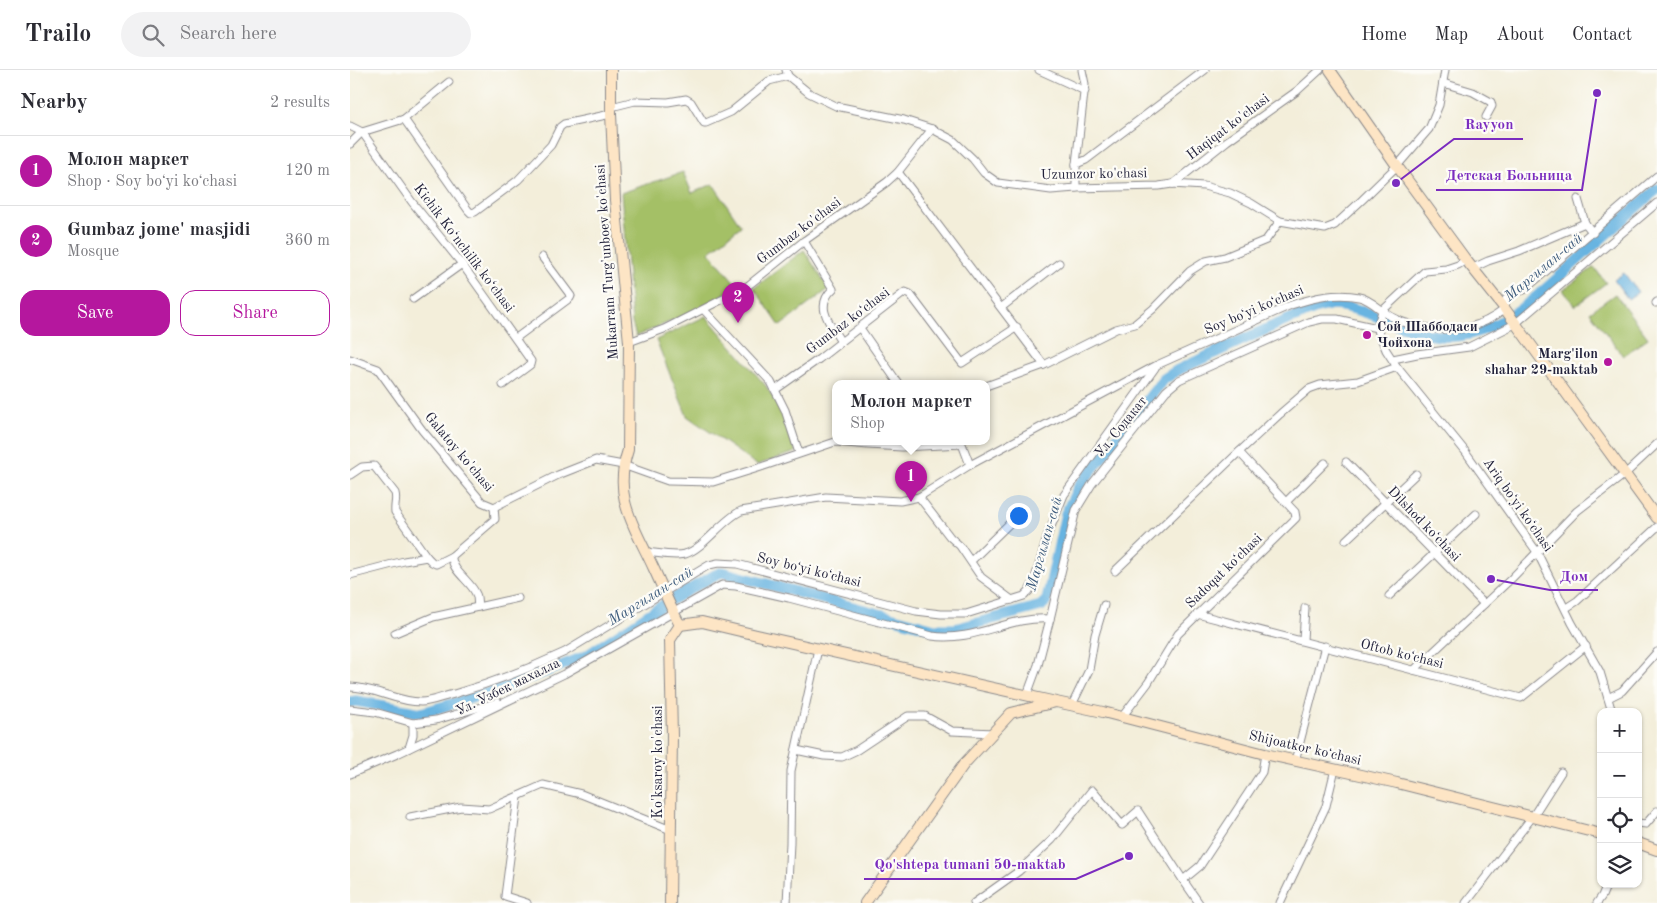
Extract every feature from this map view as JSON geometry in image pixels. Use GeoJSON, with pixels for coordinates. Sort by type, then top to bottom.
{"type":"FeatureCollection","features":[{"type":"Feature","properties":{"kind":"street","name":"Mukarram Turg'unboev ko'chasi"},"geometry":{"type":"LineString","coordinates":[[611,70],[615,200],[629,342],[628,450],[623,465],[623,491],[626,506],[640,542],[680,625]]}},
{"type":"Feature","properties":{"kind":"street"},"geometry":{"type":"LineString","coordinates":[[1039,70],[1085,90]]}},
{"type":"Feature","properties":{"kind":"street"},"geometry":{"type":"LineString","coordinates":[[1076,188],[1076,164],[1085,90],[1082,70]]}},
{"type":"Feature","properties":{"kind":"street"},"geometry":{"type":"LineString","coordinates":[[1076,164],[1086,160],[1205,70]]}},
{"type":"Feature","properties":{"kind":"street","name":"Haqiqat ko'chasi"},"geometry":{"type":"LineString","coordinates":[[1172,184],[1227,141],[1297,91],[1320,70]]}},
{"type":"Feature","properties":{"kind":"street"},"geometry":{"type":"LineString","coordinates":[[1330,70],[1397,166],[1469,264],[1505,309],[1657,518]]}},
{"type":"Feature","properties":{"kind":"street","name":"Uzumzor ko'chasi"},"geometry":{"type":"LineString","coordinates":[[787,73],[809,93],[836,106],[904,120],[932,129],[953,140],[973,159],[984,173],[998,183],[1051,190],[1172,184],[1204,186],[1230,193],[1251,203],[1280,221],[1325,229],[1335,226],[1397,166],[1429,129],[1439,105],[1445,70]]}},
{"type":"Feature","properties":{"kind":"street"},"geometry":{"type":"LineString","coordinates":[[404,119],[471,213],[518,180],[551,145],[560,127],[564,124],[634,101],[668,102],[686,99],[691,102],[702,120],[706,123],[731,112],[769,81],[787,73]]}},
{"type":"Feature","properties":{"kind":"street"},"geometry":{"type":"LineString","coordinates":[[350,144],[362,132],[404,119],[449,82]]}},
{"type":"Feature","properties":{"kind":"street"},"geometry":{"type":"LineString","coordinates":[[1443,83],[1473,92],[1491,102],[1492,106],[1486,116]]}},
{"type":"Feature","properties":{"kind":"street","name":"Kichik Ko‘nchilik ko‘chasi"},"geometry":{"type":"LineString","coordinates":[[350,126],[362,132],[412,202],[462,264],[531,360],[530,365],[503,385]]}},
{"type":"Feature","properties":{"kind":"street","name":"Gumbaz ko'chasi"},"geometry":{"type":"LineString","coordinates":[[629,342],[664,329],[745,288],[804,241],[887,182],[898,172],[932,129]]}},
{"type":"Feature","properties":{"kind":"street"},"geometry":{"type":"LineString","coordinates":[[898,172],[1044,365]]}},
{"type":"Feature","properties":{"kind":"street","name":"Soy boʻyi koʻchasi"},"geometry":{"type":"LineString","coordinates":[[646,552],[685,554],[695,549],[733,515],[741,511],[826,497],[900,501],[919,497],[970,465],[1157,365],[1311,298],[1329,295],[1362,297],[1392,318],[1410,325],[1447,331],[1484,323],[1505,309],[1505,300],[1509,294],[1524,290],[1657,176]]}},
{"type":"Feature","properties":{"kind":"street"},"geometry":{"type":"LineString","coordinates":[[1578,199],[1585,223],[1592,233]]}},
{"type":"Feature","properties":{"kind":"street"},"geometry":{"type":"LineString","coordinates":[[1392,359],[1470,347],[1515,324],[1657,203]]}},
{"type":"Feature","properties":{"kind":"street"},"geometry":{"type":"LineString","coordinates":[[990,385],[1044,365],[1116,330],[1135,324],[1153,309],[1190,271],[1206,261],[1225,257],[1266,240],[1280,221]]}},
{"type":"Feature","properties":{"kind":"street"},"geometry":{"type":"LineString","coordinates":[[1377,327],[1382,312],[1425,271],[1488,261],[1519,251],[1585,223]]}},
{"type":"Feature","properties":{"kind":"street"},"geometry":{"type":"LineString","coordinates":[[804,241],[833,289],[825,298],[824,310],[841,342]]}},
{"type":"Feature","properties":{"kind":"street"},"geometry":{"type":"LineString","coordinates":[[516,338],[570,298],[542,257]]}},
{"type":"Feature","properties":{"kind":"street"},"geometry":{"type":"LineString","coordinates":[[1002,307],[1059,263]]}},
{"type":"Feature","properties":{"kind":"street"},"geometry":{"type":"LineString","coordinates":[[413,299],[462,264]]}},
{"type":"Feature","properties":{"kind":"street","name":"Gumbaz koʻchasi"},"geometry":{"type":"LineString","coordinates":[[775,390],[860,328],[904,293],[908,293],[962,363],[1017,327]]}},
{"type":"Feature","properties":{"kind":"street"},"geometry":{"type":"LineString","coordinates":[[704,310],[771,382],[785,410],[799,453]]}},
{"type":"Feature","properties":{"kind":"street","name":"Ул. Содакат"},"geometry":{"type":"LineString","coordinates":[[1027,695],[1038,665],[1078,504],[1174,383],[1272,338],[1322,319],[1337,319],[1377,327]]}},
{"type":"Feature","properties":{"kind":"street","name":"Ariq boʻyi koʻchasi"},"geometry":{"type":"LineString","coordinates":[[1377,327],[1386,350],[1397,367],[1465,451],[1537,552],[1600,672],[1611,708]]}},
{"type":"Feature","properties":{"kind":"street"},"geometry":{"type":"LineString","coordinates":[[860,328],[896,380]]}},
{"type":"Feature","properties":{"kind":"street","name":"Galatoy ko'chasi"},"geometry":{"type":"LineString","coordinates":[[350,359],[378,369],[422,430],[482,502],[494,507],[558,475],[596,460],[623,465]]}},
{"type":"Feature","properties":{"kind":"street","name":"Soy boʻyi koʻchasi"},"geometry":{"type":"LineString","coordinates":[[350,687],[363,687],[394,698],[421,702],[493,682],[565,652],[709,565],[718,563],[737,564],[772,572],[916,611],[966,614],[1024,596],[1034,582],[1048,534],[1064,495],[1157,365]]}},
{"type":"Feature","properties":{"kind":"street"},"geometry":{"type":"LineString","coordinates":[[1115,570],[1239,452],[1309,389],[1320,385],[1358,381],[1397,367]]}},
{"type":"Feature","properties":{"kind":"street"},"geometry":{"type":"LineString","coordinates":[[623,465],[668,482],[713,482],[832,443]]}},
{"type":"Feature","properties":{"kind":"street"},"geometry":{"type":"LineString","coordinates":[[1414,670],[1484,604],[1577,511],[1624,474],[1657,444]]}},
{"type":"Feature","properties":{"kind":"street"},"geometry":{"type":"LineString","coordinates":[[860,445],[902,447],[942,445]]}},
{"type":"Feature","properties":{"kind":"street"},"geometry":{"type":"LineString","coordinates":[[962,445],[970,465]]}},
{"type":"Feature","properties":{"kind":"street","name":"Sadoqat koʻchasi"},"geometry":{"type":"LineString","coordinates":[[1122,717],[1148,683],[1178,634],[1295,521],[1296,514],[1239,452]]}},
{"type":"Feature","properties":{"kind":"street","name":"Dilshod koʻchasi"},"geometry":{"type":"LineString","coordinates":[[1346,462],[1484,604]]}},
{"type":"Feature","properties":{"kind":"street"},"geometry":{"type":"LineString","coordinates":[[1286,502],[1326,463]]}},
{"type":"Feature","properties":{"kind":"street"},"geometry":{"type":"LineString","coordinates":[[350,475],[362,467],[374,466],[395,494],[397,499],[394,506],[395,512],[427,557],[436,564],[452,556],[495,519],[494,507]]}},
{"type":"Feature","properties":{"kind":"street"},"geometry":{"type":"LineString","coordinates":[[1346,540],[1416,474]]}},
{"type":"Feature","properties":{"kind":"street"},"geometry":{"type":"LineString","coordinates":[[919,497],[950,537],[960,546],[981,576],[1012,600]]}},
{"type":"Feature","properties":{"kind":"street"},"geometry":{"type":"LineString","coordinates":[[1389,596],[1476,514]]}},
{"type":"Feature","properties":{"kind":"street"},"geometry":{"type":"LineString","coordinates":[[970,561],[1012,521]]}},
{"type":"Feature","properties":{"kind":"street"},"geometry":{"type":"LineString","coordinates":[[1566,608],[1577,601],[1657,527]]}},
{"type":"Feature","properties":{"kind":"street"},"geometry":{"type":"LineString","coordinates":[[452,556],[457,570],[476,594],[478,606]]}},
{"type":"Feature","properties":{"kind":"street"},"geometry":{"type":"LineString","coordinates":[[350,575],[427,557]]}},
{"type":"Feature","properties":{"kind":"street","name":"Ул. Узбек махалла"},"geometry":{"type":"LineString","coordinates":[[350,774],[564,674],[718,586],[728,584],[946,638],[972,635],[1028,619],[1050,619]]}},
{"type":"Feature","properties":{"kind":"street"},"geometry":{"type":"LineString","coordinates":[[395,633],[433,618],[518,598]]}},
{"type":"Feature","properties":{"kind":"street"},"geometry":{"type":"LineString","coordinates":[[1072,705],[1089,670],[1104,604]]}},
{"type":"Feature","properties":{"kind":"street"},"geometry":{"type":"LineString","coordinates":[[1303,640],[1305,608]]}},
{"type":"Feature","properties":{"kind":"street","name":"Oftob koʻchasi"},"geometry":{"type":"LineString","coordinates":[[1197,614],[1521,698],[1586,646]]}},
{"type":"Feature","properties":{"kind":"street"},"geometry":{"type":"LineString","coordinates":[[680,625],[702,622],[1056,702]]}},
{"type":"Feature","properties":{"kind":"street","name":"Ko'ksaroy ko'chasi"},"geometry":{"type":"LineString","coordinates":[[670,903],[672,736],[670,640],[680,625]]}},
{"type":"Feature","properties":{"kind":"street"},"geometry":{"type":"LineString","coordinates":[[1295,761],[1325,646]]}},
{"type":"Feature","properties":{"kind":"street"},"geometry":{"type":"LineString","coordinates":[[787,903],[791,771],[818,649]]}},
{"type":"Feature","properties":{"kind":"street"},"geometry":{"type":"LineString","coordinates":[[1608,698],[1622,691],[1657,652]]}},
{"type":"Feature","properties":{"kind":"street"},"geometry":{"type":"LineString","coordinates":[[350,709],[375,712],[413,723],[436,720],[527,692]]}},
{"type":"Feature","properties":{"kind":"street"},"geometry":{"type":"LineString","coordinates":[[866,903],[964,764],[1027,695]]}},
{"type":"Feature","properties":{"kind":"street","name":"Shijoatkor koʻchasi"},"geometry":{"type":"LineString","coordinates":[[1008,716],[1056,702],[1072,705],[1265,754],[1335,769],[1597,833]]}},
{"type":"Feature","properties":{"kind":"street"},"geometry":{"type":"LineString","coordinates":[[796,750],[824,756],[842,757],[857,750],[908,716],[925,716],[952,731],[993,733]]}},
{"type":"Feature","properties":{"kind":"street"},"geometry":{"type":"LineString","coordinates":[[409,748],[413,734],[413,723]]}},
{"type":"Feature","properties":{"kind":"street"},"geometry":{"type":"LineString","coordinates":[[1183,880],[1200,866],[1262,772],[1265,754]]}},
{"type":"Feature","properties":{"kind":"street"},"geometry":{"type":"LineString","coordinates":[[1280,903],[1326,806],[1335,769]]}},
{"type":"Feature","properties":{"kind":"street"},"geometry":{"type":"LineString","coordinates":[[1466,903],[1532,816],[1561,772]]}},
{"type":"Feature","properties":{"kind":"street"},"geometry":{"type":"LineString","coordinates":[[410,817],[461,807],[489,810],[543,785],[581,794],[671,830]]}},
{"type":"Feature","properties":{"kind":"street"},"geometry":{"type":"LineString","coordinates":[[974,903],[1019,870],[1045,846],[1092,790],[1122,825],[1138,810],[1199,903]]}},
{"type":"Feature","properties":{"kind":"street"},"geometry":{"type":"LineString","coordinates":[[518,797],[505,896],[527,903]]}},
{"type":"Feature","properties":{"kind":"street"},"geometry":{"type":"LineString","coordinates":[[1642,824],[1646,824],[1657,811]]}},
{"type":"Feature","properties":{"kind":"street"},"geometry":{"type":"LineString","coordinates":[[1642,844],[1657,850]]}},
{"type":"Feature","properties":{"kind":"street"},"geometry":{"type":"LineString","coordinates":[[1597,903],[1605,888]]}},
{"type":"Feature","properties":{"kind":"green space"},"geometry":{"type":"Polygon","coordinates":[[[683,172],[692,193],[713,184],[741,226],[709,252],[738,286],[691,313],[636,336],[632,323],[621,193],[683,172]]]}},
{"type":"Feature","properties":{"kind":"green space"},"geometry":{"type":"Polygon","coordinates":[[[804,250],[829,289],[780,326],[754,288],[804,250]]]}},
{"type":"Feature","properties":{"kind":"green space"},"geometry":{"type":"Polygon","coordinates":[[[1594,267],[1606,283],[1575,306],[1563,290],[1594,267]]]}},
{"type":"Feature","properties":{"kind":"green space"},"geometry":{"type":"Polygon","coordinates":[[[1615,294],[1648,338],[1623,356],[1590,312],[1615,294]]]}},
{"type":"Feature","properties":{"kind":"green space"},"geometry":{"type":"Polygon","coordinates":[[[706,316],[766,386],[782,412],[796,452],[757,465],[687,416],[656,340],[706,316]]]}},
{"type":"Feature","properties":{"kind":"water"},"geometry":{"type":"Polygon","coordinates":[[[1624,273],[1638,292],[1628,299],[1614,280],[1624,273]]]}},
{"type":"Feature","properties":{"kind":"waterway","name":"Маргилан-сай"},"geometry":{"type":"LineString","coordinates":[[350,702],[356,701],[422,713],[504,688],[586,656],[669,601],[722,572],[935,629],[955,629],[1041,606],[1047,600],[1066,513],[1079,486],[1164,379],[1178,370],[1251,336],[1327,305],[1348,307],[1434,335],[1452,337],[1470,334],[1486,328],[1502,321],[1530,302],[1657,189]]}},
{"type":"Feature","properties":{"kind":"place","name":"Детская Больница"},"geometry":{"type":"Point","coordinates":[1597,93]}},
{"type":"Feature","properties":{"kind":"place","name":"Rayyon"},"geometry":{"type":"Point","coordinates":[1396,183]}},
{"type":"Feature","properties":{"kind":"place","name":"Gumbaz jome' masjidi"},"geometry":{"type":"Point","coordinates":[738,323]}},
{"type":"Feature","properties":{"kind":"place","name":"Сой Шаббодаси Чойхона"},"geometry":{"type":"Point","coordinates":[1367,335]}},
{"type":"Feature","properties":{"kind":"place","name":"Marg'ilon shahar 29-maktab"},"geometry":{"type":"Point","coordinates":[1608,362]}},
{"type":"Feature","properties":{"kind":"place","name":"Молон маркет"},"geometry":{"type":"Point","coordinates":[911,502]}},
{"type":"Feature","properties":{"kind":"place","name":"Дом"},"geometry":{"type":"Point","coordinates":[1491,579]}},
{"type":"Feature","properties":{"kind":"place","name":"Qo'shtepa tumani 50-maktab"},"geometry":{"type":"Point","coordinates":[1129,856]}}]}
